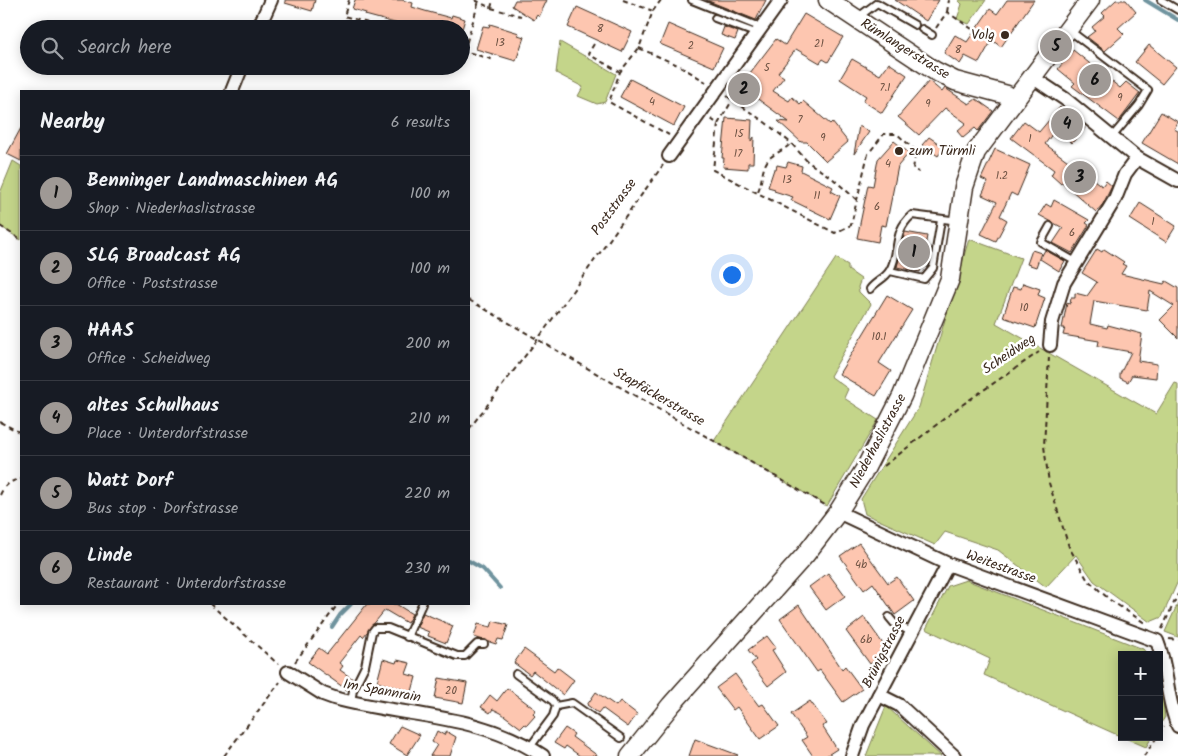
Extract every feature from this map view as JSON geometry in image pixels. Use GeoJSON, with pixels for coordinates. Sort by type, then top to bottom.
{"type":"FeatureCollection","features":[{"type":"Feature","properties":{"kind":"street"},"geometry":{"type":"LineString","coordinates":[[262,20],[271,0]]}},
{"type":"Feature","properties":{"kind":"street"},"geometry":{"type":"LineString","coordinates":[[669,156],[781,0]]}},
{"type":"Feature","properties":{"kind":"street","name":"Rümlangerstrasse"},"geometry":{"type":"LineString","coordinates":[[828,0],[935,71],[955,80],[1007,95],[1014,100]]}},
{"type":"Feature","properties":{"kind":"street","name":"Niederhaslistrasse"},"geometry":{"type":"LineString","coordinates":[[630,756],[671,705],[805,556],[838,512],[865,469],[902,396],[950,279],[964,187],[976,152],[1090,0]]}},
{"type":"Feature","properties":{"kind":"street"},"geometry":{"type":"LineString","coordinates":[[232,90],[238,75]]}},
{"type":"Feature","properties":{"kind":"street"},"geometry":{"type":"LineString","coordinates":[[1032,77],[1065,99],[1137,158],[1178,181]]}},
{"type":"Feature","properties":{"kind":"street","name":"Scheidweg"},"geometry":{"type":"LineString","coordinates":[[1050,345],[1052,322],[1064,283],[1115,199],[1125,174],[1137,158]]}},
{"type":"Feature","properties":{"kind":"street","name":"Weitestrasse"},"geometry":{"type":"LineString","coordinates":[[838,512],[948,564],[1157,641]]}},
{"type":"Feature","properties":{"kind":"street","name":"Brünigstrasse"},"geometry":{"type":"LineString","coordinates":[[852,756],[862,725],[948,564]]}},
{"type":"Feature","properties":{"kind":"street"},"geometry":{"type":"LineString","coordinates":[[1157,641],[1163,656],[1172,714],[1178,726]]}},
{"type":"Feature","properties":{"kind":"street","name":"Im Spannrain"},"geometry":{"type":"LineString","coordinates":[[288,672],[323,694],[351,702],[470,723],[498,732],[530,747],[543,756]]}},
{"type":"Feature","properties":{"kind":"street"},"geometry":{"type":"LineString","coordinates":[[879,695],[899,705],[954,756]]}},
{"type":"Feature","properties":{"kind":"lane"},"geometry":{"type":"LineString","coordinates":[[692,0],[760,31]]}},
{"type":"Feature","properties":{"kind":"lane"},"geometry":{"type":"LineString","coordinates":[[1161,0],[1178,10]]}},
{"type":"Feature","properties":{"kind":"lane"},"geometry":{"type":"LineString","coordinates":[[856,18],[878,3],[915,25]]}},
{"type":"Feature","properties":{"kind":"lane"},"geometry":{"type":"LineString","coordinates":[[715,18],[760,31]]}},
{"type":"Feature","properties":{"kind":"lane"},"geometry":{"type":"LineString","coordinates":[[922,29],[932,35]]}},
{"type":"Feature","properties":{"kind":"lane"},"geometry":{"type":"LineString","coordinates":[[1068,29],[1148,90],[1139,105],[1112,138]]}},
{"type":"Feature","properties":{"kind":"lane"},"geometry":{"type":"LineString","coordinates":[[870,290],[875,283],[886,277],[890,270],[902,224],[912,215],[960,221]]}},
{"type":"Feature","properties":{"kind":"lane"},"geometry":{"type":"LineString","coordinates":[[890,270],[924,279],[934,268],[941,220]]}},
{"type":"Feature","properties":{"kind":"lane"},"geometry":{"type":"LineString","coordinates":[[1050,226],[1041,242],[1076,262]]}},
{"type":"Feature","properties":{"kind":"lane"},"geometry":{"type":"LineString","coordinates":[[407,637],[422,605]]}},
{"type":"Feature","properties":{"kind":"lane"},"geometry":{"type":"LineString","coordinates":[[889,618],[894,623],[911,632]]}},
{"type":"Feature","properties":{"kind":"lane"},"geometry":{"type":"LineString","coordinates":[[351,702],[353,690],[365,666],[372,632],[375,628],[382,627],[457,656],[465,656],[477,644],[484,644]]}},
{"type":"Feature","properties":{"kind":"lane"},"geometry":{"type":"LineString","coordinates":[[516,674],[554,701],[556,706],[553,716],[530,747]]}},
{"type":"Feature","properties":{"kind":"lane"},"geometry":{"type":"LineString","coordinates":[[556,706],[568,702],[575,704],[621,738]]}},
{"type":"Feature","properties":{"kind":"path"},"geometry":{"type":"LineString","coordinates":[[349,0],[344,16],[358,20]]}},
{"type":"Feature","properties":{"kind":"path"},"geometry":{"type":"LineString","coordinates":[[475,0],[490,8],[521,16]]}},
{"type":"Feature","properties":{"kind":"path"},"geometry":{"type":"LineString","coordinates":[[490,8],[493,0]]}},
{"type":"Feature","properties":{"kind":"path"},"geometry":{"type":"LineString","coordinates":[[623,0],[653,11]]}},
{"type":"Feature","properties":{"kind":"path"},"geometry":{"type":"LineString","coordinates":[[661,0],[653,11],[639,48],[620,72],[608,102],[667,134],[679,143]]}},
{"type":"Feature","properties":{"kind":"path"},"geometry":{"type":"LineString","coordinates":[[932,35],[947,12],[949,0]]}},
{"type":"Feature","properties":{"kind":"path"},"geometry":{"type":"LineString","coordinates":[[470,29],[479,1]]}},
{"type":"Feature","properties":{"kind":"path"},"geometry":{"type":"LineString","coordinates":[[947,12],[972,29]]}},
{"type":"Feature","properties":{"kind":"path"},"geometry":{"type":"LineString","coordinates":[[594,44],[588,54],[620,72]]}},
{"type":"Feature","properties":{"kind":"path"},"geometry":{"type":"LineString","coordinates":[[639,48],[680,66],[733,100],[791,144],[808,162],[832,178],[857,200]]}},
{"type":"Feature","properties":{"kind":"path"},"geometry":{"type":"LineString","coordinates":[[470,53],[494,60]]}},
{"type":"Feature","properties":{"kind":"path"},"geometry":{"type":"LineString","coordinates":[[733,100],[718,124],[713,170],[835,233],[851,225],[868,154],[884,134],[897,134],[916,151],[913,169],[919,172]]}},
{"type":"Feature","properties":{"kind":"path"},"geometry":{"type":"LineString","coordinates":[[700,112],[718,124]]}},
{"type":"Feature","properties":{"kind":"path"},"geometry":{"type":"LineString","coordinates":[[758,192],[763,171],[770,158],[791,144]]}},
{"type":"Feature","properties":{"kind":"path","name":"Poststrasse"},"geometry":{"type":"LineString","coordinates":[[470,428],[538,339],[669,156]]}},
{"type":"Feature","properties":{"kind":"path"},"geometry":{"type":"LineString","coordinates":[[0,226],[20,239]]}},
{"type":"Feature","properties":{"kind":"path","name":"Stapfäckerstrasse"},"geometry":{"type":"LineString","coordinates":[[470,301],[838,512]]}},
{"type":"Feature","properties":{"kind":"path"},"geometry":{"type":"LineString","coordinates":[[1050,345],[1044,446],[1049,483],[1070,547],[1087,579],[1110,600],[1150,626],[1157,641]]}},
{"type":"Feature","properties":{"kind":"path","name":"Scheidweg"},"geometry":{"type":"LineString","coordinates":[[865,469],[876,472],[959,407],[1050,345]]}},
{"type":"Feature","properties":{"kind":"path"},"geometry":{"type":"LineString","coordinates":[[0,422],[20,433]]}},
{"type":"Feature","properties":{"kind":"path"},"geometry":{"type":"LineString","coordinates":[[0,495],[3,488],[20,478]]}},
{"type":"Feature","properties":{"kind":"path"},"geometry":{"type":"LineString","coordinates":[[1157,641],[1178,594]]}},
{"type":"Feature","properties":{"kind":"path"},"geometry":{"type":"LineString","coordinates":[[211,605],[288,672]]}},
{"type":"Feature","properties":{"kind":"path"},"geometry":{"type":"LineString","coordinates":[[1144,756],[1154,741]]}},
{"type":"Feature","properties":{"kind":"green space"},"geometry":{"type":"Polygon","coordinates":[[[958,0],[986,0],[969,24],[957,19],[962,4],[958,0]]]}},
{"type":"Feature","properties":{"kind":"green space"},"geometry":{"type":"Polygon","coordinates":[[[560,42],[616,74],[605,102],[597,104],[578,96],[583,87],[556,73],[560,42]]]}},
{"type":"Feature","properties":{"kind":"green space"},"geometry":{"type":"Polygon","coordinates":[[[13,161],[20,165],[20,239],[0,226],[0,193],[13,161]]]}},
{"type":"Feature","properties":{"kind":"green space"},"geometry":{"type":"Polygon","coordinates":[[[969,239],[1021,258],[996,323],[1156,414],[1175,383],[1178,384],[1178,581],[1162,617],[1150,622],[1094,581],[1076,555],[1046,587],[998,550],[945,532],[935,545],[865,514],[861,499],[919,407],[969,239]]]}},
{"type":"Feature","properties":{"kind":"green space"},"geometry":{"type":"Polygon","coordinates":[[[836,258],[848,265],[848,270],[861,279],[858,287],[859,292],[871,304],[830,376],[848,389],[844,398],[878,420],[827,506],[714,441],[836,258]]]}},
{"type":"Feature","properties":{"kind":"green space"},"geometry":{"type":"Polygon","coordinates":[[[966,580],[1143,649],[1145,651],[1118,651],[1118,735],[984,675],[990,659],[926,629],[948,586],[966,580]]]}},
{"type":"Feature","properties":{"kind":"green space"},"geometry":{"type":"Polygon","coordinates":[[[1178,603],[1178,637],[1165,632],[1178,603]]]}},
{"type":"Feature","properties":{"kind":"green space"},"geometry":{"type":"Polygon","coordinates":[[[1163,701],[1165,717],[1163,720],[1163,701]]]}},
{"type":"Feature","properties":{"kind":"green space"},"geometry":{"type":"Polygon","coordinates":[[[886,706],[941,756],[866,756],[886,706]]]}},
{"type":"Feature","properties":{"kind":"green space"},"geometry":{"type":"Polygon","coordinates":[[[1132,741],[1150,741],[1146,747],[1132,741]]]}},
{"type":"Feature","properties":{"kind":"building"},"geometry":{"type":"Polygon","coordinates":[[[285,0],[315,0],[312,11],[285,3],[285,0]]]}},
{"type":"Feature","properties":{"kind":"building"},"geometry":{"type":"Polygon","coordinates":[[[355,0],[402,0],[413,3],[412,7],[425,11],[451,18],[452,15],[465,19],[384,20],[352,9],[355,0]]]}},
{"type":"Feature","properties":{"kind":"building"},"geometry":{"type":"Polygon","coordinates":[[[515,0],[547,0],[539,17],[537,15],[534,20],[512,6],[515,0]]]}},
{"type":"Feature","properties":{"kind":"building"},"geometry":{"type":"Polygon","coordinates":[[[706,0],[766,0],[756,20],[706,0]]]}},
{"type":"Feature","properties":{"kind":"building"},"geometry":{"type":"Polygon","coordinates":[[[895,0],[939,0],[926,21],[895,0]]]}},
{"type":"Feature","properties":{"kind":"building"},"geometry":{"type":"Polygon","coordinates":[[[1007,0],[1034,0],[1001,47],[992,40],[979,63],[965,56],[960,64],[944,53],[955,35],[967,42],[990,9],[997,14],[1007,0]]]}},
{"type":"Feature","properties":{"kind":"building"},"geometry":{"type":"Polygon","coordinates":[[[1116,0],[1126,0],[1136,12],[1118,28],[1124,34],[1105,51],[1087,37],[1095,31],[1092,27],[1105,16],[1102,13],[1116,0]]]}},
{"type":"Feature","properties":{"kind":"building"},"geometry":{"type":"Polygon","coordinates":[[[577,7],[632,32],[622,52],[568,27],[577,7]]]}},
{"type":"Feature","properties":{"kind":"building"},"geometry":{"type":"Polygon","coordinates":[[[804,14],[843,37],[828,62],[823,59],[820,63],[796,49],[778,73],[784,77],[773,91],[789,101],[792,97],[800,104],[803,101],[830,124],[832,122],[848,142],[826,161],[807,142],[801,142],[778,121],[789,122],[740,86],[776,39],[785,45],[804,14]]]}},
{"type":"Feature","properties":{"kind":"building"},"geometry":{"type":"Polygon","coordinates":[[[490,24],[519,33],[518,35],[524,37],[516,61],[476,49],[483,26],[489,27],[490,24]]]}},
{"type":"Feature","properties":{"kind":"building"},"geometry":{"type":"Polygon","coordinates":[[[668,24],[723,48],[714,67],[660,44],[668,24]]]}},
{"type":"Feature","properties":{"kind":"building"},"geometry":{"type":"Polygon","coordinates":[[[724,27],[738,32],[735,40],[721,35],[724,27]]]}},
{"type":"Feature","properties":{"kind":"building"},"geometry":{"type":"Polygon","coordinates":[[[1149,45],[1176,67],[1162,84],[1135,62],[1149,45]]]}},
{"type":"Feature","properties":{"kind":"building"},"geometry":{"type":"Polygon","coordinates":[[[1073,50],[1120,88],[1126,82],[1140,93],[1119,121],[1072,86],[1075,83],[1058,69],[1073,50]]]}},
{"type":"Feature","properties":{"kind":"building"},"geometry":{"type":"Polygon","coordinates":[[[852,59],[880,75],[889,63],[907,75],[882,113],[863,101],[866,96],[840,79],[852,59]]]}},
{"type":"Feature","properties":{"kind":"building"},"geometry":{"type":"Polygon","coordinates":[[[630,79],[684,107],[674,126],[620,97],[630,79]]]}},
{"type":"Feature","properties":{"kind":"building"},"geometry":{"type":"Polygon","coordinates":[[[929,81],[942,92],[945,88],[969,104],[976,99],[993,111],[978,131],[975,128],[963,138],[957,131],[966,123],[945,108],[919,135],[898,117],[929,81]]]}},
{"type":"Feature","properties":{"kind":"building"},"geometry":{"type":"Polygon","coordinates":[[[1060,107],[1085,128],[1072,143],[1056,129],[1045,144],[1102,186],[1106,181],[1112,186],[1103,204],[1096,212],[1062,182],[1061,184],[1051,175],[1054,170],[1011,138],[1024,121],[1039,132],[1060,107]]]}},
{"type":"Feature","properties":{"kind":"building"},"geometry":{"type":"Polygon","coordinates":[[[1161,112],[1178,122],[1174,129],[1178,131],[1178,164],[1142,143],[1161,112]]]}},
{"type":"Feature","properties":{"kind":"building"},"geometry":{"type":"Polygon","coordinates":[[[726,118],[752,120],[751,141],[754,137],[753,163],[748,163],[748,169],[723,167],[724,158],[722,158],[726,118]]]}},
{"type":"Feature","properties":{"kind":"building"},"geometry":{"type":"Polygon","coordinates":[[[859,126],[869,132],[854,154],[859,126]]]}},
{"type":"Feature","properties":{"kind":"building"},"geometry":{"type":"Polygon","coordinates":[[[20,130],[20,160],[7,154],[20,130]]]}},
{"type":"Feature","properties":{"kind":"building"},"geometry":{"type":"Polygon","coordinates":[[[929,137],[944,147],[938,156],[922,145],[929,137]]]}},
{"type":"Feature","properties":{"kind":"building"},"geometry":{"type":"Polygon","coordinates":[[[894,141],[909,153],[898,166],[886,226],[881,225],[878,242],[857,238],[868,185],[873,186],[878,159],[894,141]]]}},
{"type":"Feature","properties":{"kind":"building"},"geometry":{"type":"Polygon","coordinates":[[[995,149],[1030,165],[1017,196],[1011,193],[1000,216],[1007,220],[996,241],[981,234],[997,202],[982,195],[988,182],[981,179],[995,149]]]}},
{"type":"Feature","properties":{"kind":"building"},"geometry":{"type":"Polygon","coordinates":[[[788,162],[802,166],[801,171],[833,187],[831,191],[840,196],[830,219],[791,200],[793,197],[768,187],[777,165],[786,167],[788,162]]]}},
{"type":"Feature","properties":{"kind":"building"},"geometry":{"type":"Polygon","coordinates":[[[1054,200],[1089,220],[1086,223],[1089,225],[1072,253],[1053,243],[1063,228],[1039,215],[1046,204],[1051,207],[1054,200]]]}},
{"type":"Feature","properties":{"kind":"building"},"geometry":{"type":"Polygon","coordinates":[[[1140,203],[1176,226],[1166,242],[1130,219],[1140,203]]]}},
{"type":"Feature","properties":{"kind":"building"},"geometry":{"type":"Polygon","coordinates":[[[905,232],[927,236],[920,272],[897,267],[905,232]]]}},
{"type":"Feature","properties":{"kind":"building"},"geometry":{"type":"Polygon","coordinates":[[[1097,249],[1102,252],[1104,249],[1124,262],[1122,264],[1126,266],[1121,274],[1164,284],[1166,281],[1178,288],[1178,338],[1160,320],[1174,306],[1150,291],[1147,310],[1094,301],[1090,324],[1107,328],[1108,325],[1142,334],[1138,361],[1157,364],[1156,378],[1132,375],[1128,382],[1120,378],[1120,374],[1131,352],[1098,346],[1099,341],[1063,335],[1065,328],[1062,328],[1067,303],[1070,304],[1071,298],[1075,298],[1075,293],[1087,296],[1097,282],[1082,273],[1097,249]]]}},
{"type":"Feature","properties":{"kind":"building"},"geometry":{"type":"Polygon","coordinates":[[[1032,250],[1041,253],[1036,267],[1027,264],[1032,250]]]}},
{"type":"Feature","properties":{"kind":"building"},"geometry":{"type":"Polygon","coordinates":[[[1045,250],[1065,261],[1059,271],[1040,259],[1045,250]]]}},
{"type":"Feature","properties":{"kind":"building"},"geometry":{"type":"Polygon","coordinates":[[[1023,283],[1040,289],[1038,295],[1045,298],[1035,328],[1003,317],[1013,287],[1021,289],[1023,283]]]}},
{"type":"Feature","properties":{"kind":"building"},"geometry":{"type":"Polygon","coordinates":[[[887,295],[912,310],[879,363],[891,371],[876,396],[839,374],[887,295]]]}},
{"type":"Feature","properties":{"kind":"building"},"geometry":{"type":"Polygon","coordinates":[[[859,543],[888,583],[897,577],[914,601],[895,615],[873,583],[864,590],[840,556],[859,543]]]}},
{"type":"Feature","properties":{"kind":"building"},"geometry":{"type":"Polygon","coordinates":[[[828,573],[845,596],[826,610],[809,587],[828,573]]]}},
{"type":"Feature","properties":{"kind":"building"},"geometry":{"type":"Polygon","coordinates":[[[366,605],[398,605],[412,614],[407,623],[385,610],[363,637],[361,635],[339,663],[343,666],[340,670],[353,679],[347,690],[308,662],[319,648],[327,654],[366,605]]]}},
{"type":"Feature","properties":{"kind":"building"},"geometry":{"type":"Polygon","coordinates":[[[799,605],[842,669],[845,666],[862,689],[843,702],[820,670],[817,672],[780,619],[799,605]]]}},
{"type":"Feature","properties":{"kind":"building"},"geometry":{"type":"Polygon","coordinates":[[[423,613],[453,626],[446,643],[428,636],[429,632],[417,627],[423,613]]]}},
{"type":"Feature","properties":{"kind":"building"},"geometry":{"type":"Polygon","coordinates":[[[864,617],[888,651],[870,664],[846,631],[864,617]]]}},
{"type":"Feature","properties":{"kind":"building"},"geometry":{"type":"Polygon","coordinates":[[[493,621],[508,625],[503,640],[498,639],[496,644],[474,637],[478,624],[491,627],[493,621]]]}},
{"type":"Feature","properties":{"kind":"building"},"geometry":{"type":"Polygon","coordinates":[[[767,636],[776,648],[772,650],[786,672],[768,686],[751,664],[756,660],[748,650],[767,636]]]}},
{"type":"Feature","properties":{"kind":"building"},"geometry":{"type":"Polygon","coordinates":[[[524,649],[554,671],[557,667],[574,680],[563,695],[533,671],[530,675],[514,663],[524,649]]]}},
{"type":"Feature","properties":{"kind":"building"},"geometry":{"type":"Polygon","coordinates":[[[383,659],[396,663],[397,660],[410,663],[406,674],[416,677],[411,695],[401,692],[402,689],[377,682],[383,659]]]}},
{"type":"Feature","properties":{"kind":"building"},"geometry":{"type":"Polygon","coordinates":[[[735,674],[759,706],[763,704],[779,726],[760,739],[737,707],[733,710],[716,688],[735,674]]]}},
{"type":"Feature","properties":{"kind":"building"},"geometry":{"type":"Polygon","coordinates":[[[439,678],[467,683],[463,703],[435,698],[439,678]]]}},
{"type":"Feature","properties":{"kind":"building"},"geometry":{"type":"Polygon","coordinates":[[[507,688],[536,710],[533,714],[535,716],[527,725],[525,724],[521,728],[501,713],[493,709],[490,713],[481,707],[490,695],[497,701],[507,688]]]}},
{"type":"Feature","properties":{"kind":"building"},"geometry":{"type":"Polygon","coordinates":[[[596,692],[616,706],[620,701],[637,714],[628,727],[602,708],[598,713],[587,705],[596,692]]]}},
{"type":"Feature","properties":{"kind":"building"},"geometry":{"type":"Polygon","coordinates":[[[810,701],[827,724],[822,726],[837,749],[826,756],[813,756],[802,740],[807,737],[791,714],[810,701]]]}},
{"type":"Feature","properties":{"kind":"building"},"geometry":{"type":"Polygon","coordinates":[[[400,726],[420,735],[407,755],[389,744],[400,726]]]}},
{"type":"Feature","properties":{"kind":"building"},"geometry":{"type":"Polygon","coordinates":[[[565,728],[574,734],[572,737],[598,756],[580,756],[566,746],[564,749],[554,743],[565,728]]]}},
{"type":"Feature","properties":{"kind":"building"},"geometry":{"type":"Polygon","coordinates":[[[437,731],[444,735],[446,731],[456,737],[450,756],[430,756],[437,745],[432,742],[437,731]]]}},
{"type":"Feature","properties":{"kind":"building"},"geometry":{"type":"Polygon","coordinates":[[[695,739],[738,755],[689,756],[695,739]]]}},
{"type":"Feature","properties":{"kind":"waterway"},"geometry":{"type":"LineString","coordinates":[[1145,0],[1178,20]]}},
{"type":"Feature","properties":{"kind":"waterway"},"geometry":{"type":"LineString","coordinates":[[470,562],[483,569],[500,588]]}},
{"type":"Feature","properties":{"kind":"waterway"},"geometry":{"type":"LineString","coordinates":[[332,627],[350,605]]}},
{"type":"Feature","properties":{"kind":"place","name":"Volg"},"geometry":{"type":"Point","coordinates":[1005,35]}},
{"type":"Feature","properties":{"kind":"place","name":"Watt Dorf"},"geometry":{"type":"Point","coordinates":[1056,46]}},
{"type":"Feature","properties":{"kind":"place","name":"Linde"},"geometry":{"type":"Point","coordinates":[1095,80]}},
{"type":"Feature","properties":{"kind":"place","name":"SLG Broadcast AG"},"geometry":{"type":"Point","coordinates":[744,89]}},
{"type":"Feature","properties":{"kind":"place","name":"altes Schulhaus"},"geometry":{"type":"Point","coordinates":[1067,124]}},
{"type":"Feature","properties":{"kind":"place","name":"zum Türmli"},"geometry":{"type":"Point","coordinates":[899,151]}},
{"type":"Feature","properties":{"kind":"place","name":"HAAS"},"geometry":{"type":"Point","coordinates":[1080,177]}},
{"type":"Feature","properties":{"kind":"place","name":"Benninger Landmaschinen AG"},"geometry":{"type":"Point","coordinates":[914,252]}}]}
